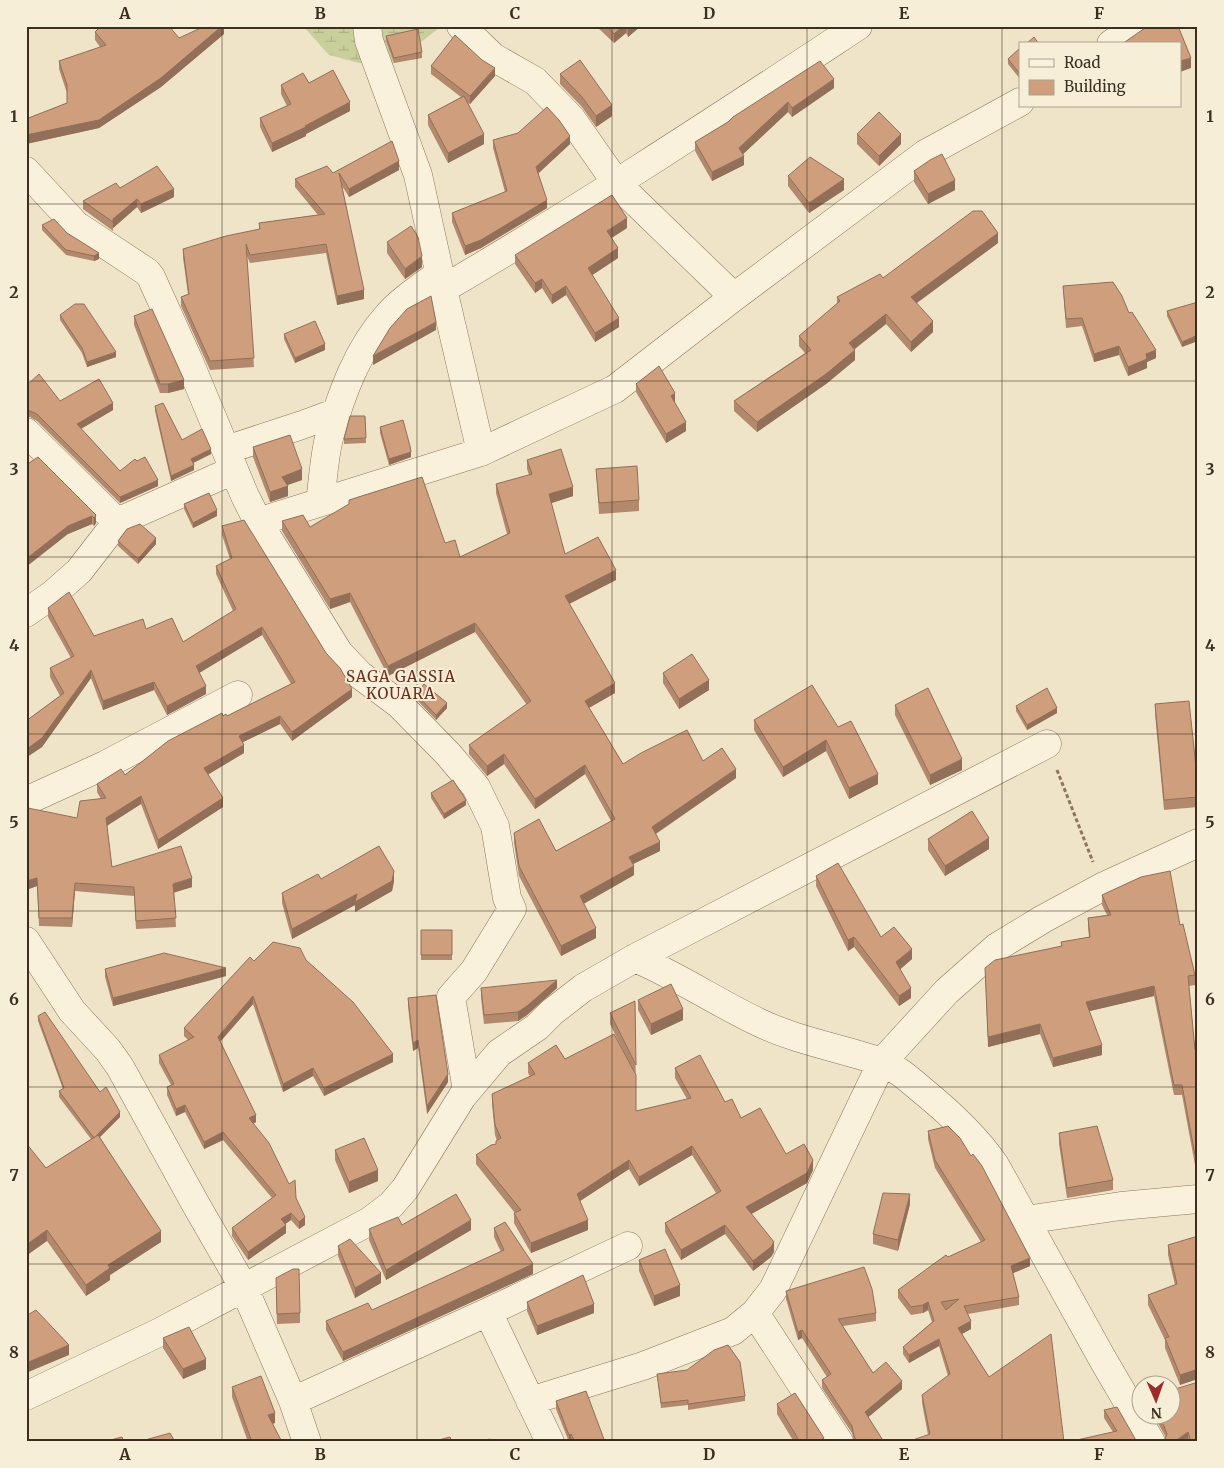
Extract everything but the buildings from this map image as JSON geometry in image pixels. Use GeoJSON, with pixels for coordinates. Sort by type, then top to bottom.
{"type":"FeatureCollection","features":[{"type":"Feature","properties":{"kind":"street"},"geometry":{"type":"LineString","coordinates":[[367,26],[369,41],[418,175],[480,452]]}},
{"type":"Feature","properties":{"kind":"street"},"geometry":{"type":"LineString","coordinates":[[461,26],[493,56],[534,82],[571,118],[617,184],[734,297]]}},
{"type":"Feature","properties":{"kind":"street"},"geometry":{"type":"LineString","coordinates":[[320,502],[326,454],[337,412],[349,379],[376,330],[391,312],[442,281],[528,240],[858,26]]}},
{"type":"Feature","properties":{"kind":"street"},"geometry":{"type":"LineString","coordinates":[[1114,42],[1136,26]]}},
{"type":"Feature","properties":{"kind":"street"},"geometry":{"type":"LineString","coordinates":[[258,522],[480,452],[616,390],[734,297],[925,154],[1019,103]]}},
{"type":"Feature","properties":{"kind":"street"},"geometry":{"type":"LineString","coordinates":[[26,171],[76,225],[148,272],[184,350],[258,522],[338,653],[360,675],[399,704],[448,754],[476,787],[495,826],[507,898],[512,909],[474,971],[451,996],[467,1091]]}},
{"type":"Feature","properties":{"kind":"street"},"geometry":{"type":"LineString","coordinates":[[26,613],[64,585],[78,571],[117,522],[230,460],[302,425],[337,412]]}},
{"type":"Feature","properties":{"kind":"street"},"geometry":{"type":"LineString","coordinates":[[26,432],[117,522]]}},
{"type":"Feature","properties":{"kind":"street"},"geometry":{"type":"LineString","coordinates":[[26,801],[105,765],[238,694]]}},
{"type":"Feature","properties":{"kind":"street"},"geometry":{"type":"LineString","coordinates":[[26,1396],[160,1332],[370,1222],[405,1189],[467,1091],[499,1053],[537,1027],[552,1012],[583,988],[635,958],[1047,744]]}},
{"type":"Feature","properties":{"kind":"street"},"geometry":{"type":"LineString","coordinates":[[530,1401],[643,1366],[733,1331],[755,1313],[773,1290],[882,1062],[947,990],[997,947],[1043,919],[1102,887],[1198,843]]}},
{"type":"Feature","properties":{"kind":"street"},"geometry":{"type":"LineString","coordinates":[[26,941],[72,1011],[120,1066],[244,1288],[293,1401],[307,1442]]}},
{"type":"Feature","properties":{"kind":"street"},"geometry":{"type":"LineString","coordinates":[[635,958],[664,971],[775,1030],[882,1062],[899,1071],[949,1113],[983,1147],[995,1165],[1151,1442]]}},
{"type":"Feature","properties":{"kind":"street"},"geometry":{"type":"LineString","coordinates":[[1025,1220],[1121,1206],[1198,1199]]}},
{"type":"Feature","properties":{"kind":"street"},"geometry":{"type":"LineString","coordinates":[[293,1401],[628,1246]]}},
{"type":"Feature","properties":{"kind":"street"},"geometry":{"type":"LineString","coordinates":[[488,1312],[550,1442]]}},
{"type":"Feature","properties":{"kind":"street"},"geometry":{"type":"LineString","coordinates":[[755,1313],[838,1442]]}},
{"type":"Feature","properties":{"kind":"path"},"geometry":{"type":"LineString","coordinates":[[1047,744],[1102,887]]}},
{"type":"Feature","properties":{"kind":"green space"},"geometry":{"type":"Polygon","coordinates":[[[303,26],[442,26],[392,64],[359,63],[329,55],[303,26]]]}},
{"type":"Feature","properties":{"kind":"district","name":"SAGA GASSIA KOUARA"},"geometry":{"type":"Point","coordinates":[401,684]}}]}
